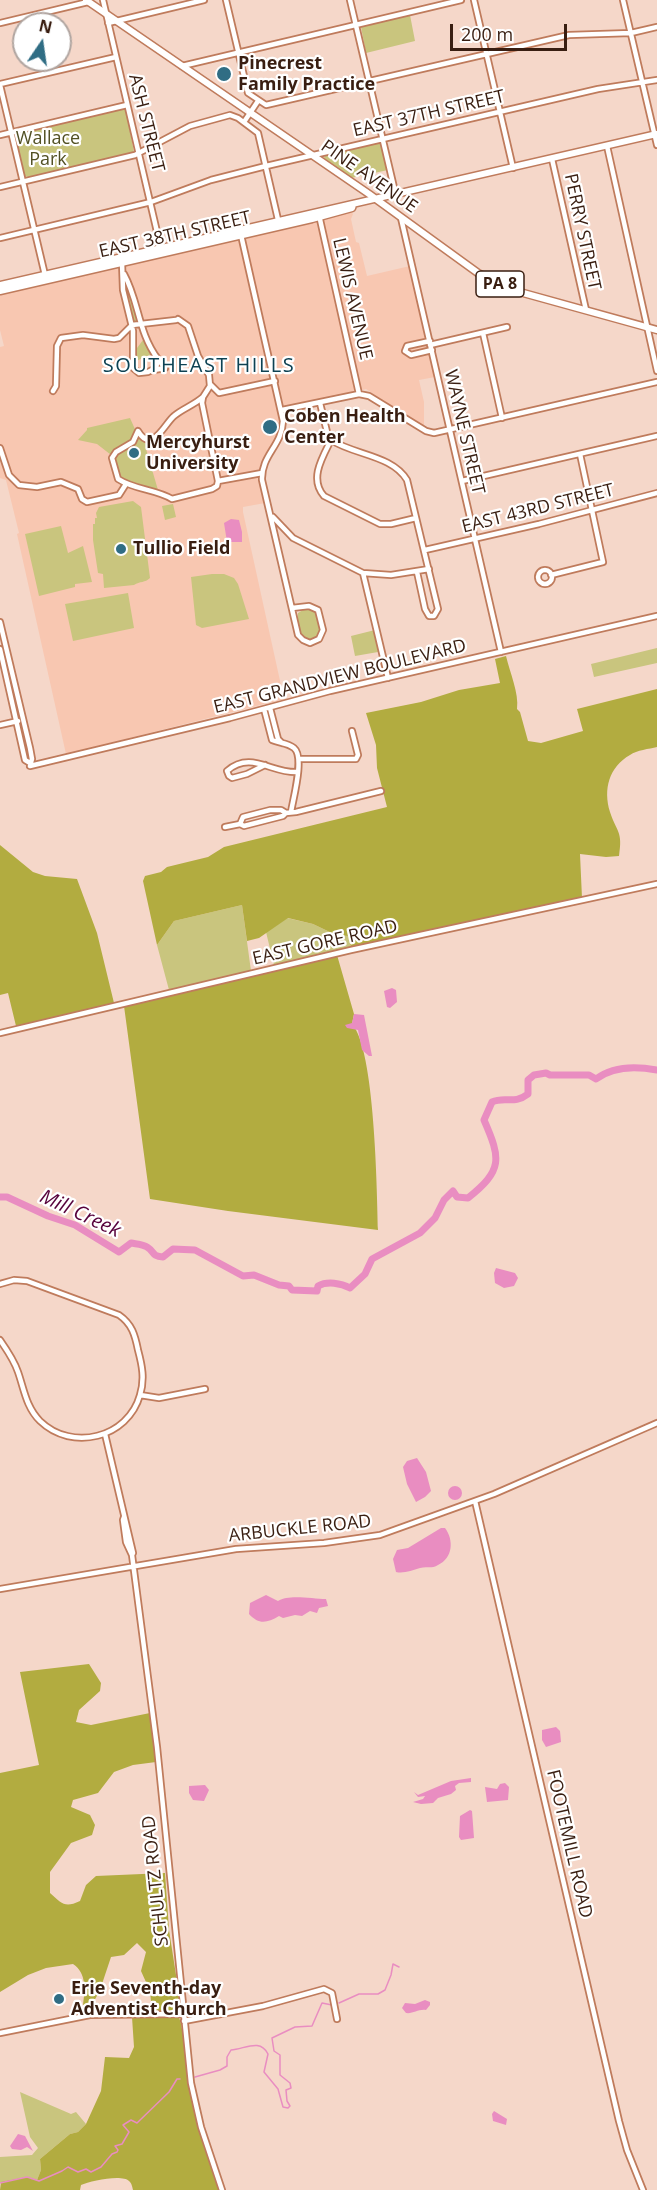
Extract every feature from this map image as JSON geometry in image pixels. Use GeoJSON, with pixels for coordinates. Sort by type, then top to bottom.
{"type":"FeatureCollection","features":[{"type":"Feature","properties":{"kind":"main road","name":"PINE AVENUE"},"geometry":{"type":"LineString","coordinates":[[88,1],[377,200],[468,267],[493,281],[524,293],[657,330]]}},
{"type":"Feature","properties":{"kind":"main road","name":"EAST 38TH STREET"},"geometry":{"type":"LineString","coordinates":[[0,291],[161,250],[319,214],[351,203],[353,205],[396,196],[656,135]]}},
{"type":"Feature","properties":{"kind":"main road","name":"EAST 38TH STREET"},"geometry":{"type":"LineString","coordinates":[[0,285],[45,278]]}},
{"type":"Feature","properties":{"kind":"street","name":"ASH STREET"},"geometry":{"type":"LineString","coordinates":[[102,0],[161,250]]}},
{"type":"Feature","properties":{"kind":"street"},"geometry":{"type":"LineString","coordinates":[[108,23],[204,0]]}},
{"type":"Feature","properties":{"kind":"street"},"geometry":{"type":"LineString","coordinates":[[226,0],[248,93],[258,101],[269,105],[574,34],[631,33],[657,27]]}},
{"type":"Feature","properties":{"kind":"street"},"geometry":{"type":"LineString","coordinates":[[350,0],[396,196]]}},
{"type":"Feature","properties":{"kind":"street"},"geometry":{"type":"LineString","coordinates":[[182,66],[461,0]]}},
{"type":"Feature","properties":{"kind":"street"},"geometry":{"type":"LineString","coordinates":[[474,0],[513,168]]}},
{"type":"Feature","properties":{"kind":"street"},"geometry":{"type":"LineString","coordinates":[[623,0],[657,145]]}},
{"type":"Feature","properties":{"kind":"street"},"geometry":{"type":"LineString","coordinates":[[0,23],[88,1]]}},
{"type":"Feature","properties":{"kind":"street"},"geometry":{"type":"LineString","coordinates":[[45,278],[0,85],[116,57]]}},
{"type":"Feature","properties":{"kind":"street","name":"EAST 37TH STREET"},"geometry":{"type":"LineString","coordinates":[[0,238],[151,202],[211,180],[266,166],[597,89],[657,80]]}},
{"type":"Feature","properties":{"kind":"street"},"geometry":{"type":"LineString","coordinates":[[244,122],[258,101]]}},
{"type":"Feature","properties":{"kind":"street"},"geometry":{"type":"LineString","coordinates":[[0,135],[127,105]]}},
{"type":"Feature","properties":{"kind":"street"},"geometry":{"type":"LineString","coordinates":[[0,187],[139,153],[204,120],[230,115],[244,122],[258,134],[279,223]]}},
{"type":"Feature","properties":{"kind":"street"},"geometry":{"type":"LineString","coordinates":[[607,146],[657,371]]}},
{"type":"Feature","properties":{"kind":"street","name":"PERRY STREET"},"geometry":{"type":"LineString","coordinates":[[552,159],[586,310]]}},
{"type":"Feature","properties":{"kind":"street","name":"LEWIS AVENUE"},"geometry":{"type":"LineString","coordinates":[[319,214],[359,394]]}},
{"type":"Feature","properties":{"kind":"street","name":"WAYNE STREET"},"geometry":{"type":"LineString","coordinates":[[401,218],[501,652]]}},
{"type":"Feature","properties":{"kind":"street"},"geometry":{"type":"LineString","coordinates":[[241,232],[283,421],[281,436],[265,460],[262,473],[271,515],[292,608],[299,637],[310,643],[319,639],[323,630],[318,610],[309,606],[292,608]]}},
{"type":"Feature","properties":{"kind":"street"},"geometry":{"type":"LineString","coordinates":[[121,260],[124,274],[123,290],[134,342],[133,368],[139,373],[154,370],[158,359],[148,346],[131,286],[124,274]]}},
{"type":"Feature","properties":{"kind":"street"},"geometry":{"type":"LineString","coordinates":[[53,391],[56,386],[57,346],[61,338],[82,334],[114,339],[119,338],[132,325],[177,320],[188,326],[198,356],[208,371],[210,384],[219,393],[275,381]]}},
{"type":"Feature","properties":{"kind":"street"},"geometry":{"type":"LineString","coordinates":[[431,345],[411,355],[405,351],[407,346],[431,345],[507,327]]}},
{"type":"Feature","properties":{"kind":"street"},"geometry":{"type":"LineString","coordinates":[[483,333],[502,418]]}},
{"type":"Feature","properties":{"kind":"street"},"geometry":{"type":"LineString","coordinates":[[282,410],[359,394],[369,396],[427,432],[450,430],[657,382]]}},
{"type":"Feature","properties":{"kind":"street"},"geometry":{"type":"LineString","coordinates":[[202,397],[218,481],[217,486],[172,499],[160,492],[126,484],[116,477],[112,456],[133,442],[138,431],[140,435],[148,439],[159,436],[173,416],[202,397],[210,384]]}},
{"type":"Feature","properties":{"kind":"street"},"geometry":{"type":"LineString","coordinates":[[320,402],[331,440],[391,464],[403,473],[407,480],[438,609],[432,617],[425,609],[417,572]]}},
{"type":"Feature","properties":{"kind":"street"},"geometry":{"type":"LineString","coordinates":[[462,481],[657,436]]}},
{"type":"Feature","properties":{"kind":"street"},"geometry":{"type":"LineString","coordinates":[[331,440],[316,478],[318,488],[324,496],[380,524],[391,524],[416,518]]}},
{"type":"Feature","properties":{"kind":"street"},"geometry":{"type":"LineString","coordinates":[[0,448],[9,476],[19,485],[37,487],[61,482],[78,489],[82,499],[87,502],[119,495],[126,484]]}},
{"type":"Feature","properties":{"kind":"street"},"geometry":{"type":"LineString","coordinates":[[551,575],[603,562],[580,454]]}},
{"type":"Feature","properties":{"kind":"street"},"geometry":{"type":"LineString","coordinates":[[218,481],[262,473]]}},
{"type":"Feature","properties":{"kind":"street","name":"EAST 43RD STREET"},"geometry":{"type":"LineString","coordinates":[[425,550],[657,493]]}},
{"type":"Feature","properties":{"kind":"street"},"geometry":{"type":"LineString","coordinates":[[271,515],[293,538],[363,573],[382,576],[429,569]]}},
{"type":"Feature","properties":{"kind":"street"},"geometry":{"type":"LineString","coordinates":[[363,573],[388,678]]}},
{"type":"Feature","properties":{"kind":"street","name":"EAST GRANDVIEW BOULEVARD"},"geometry":{"type":"LineString","coordinates":[[30,765],[388,678],[657,616]]}},
{"type":"Feature","properties":{"kind":"street"},"geometry":{"type":"LineString","coordinates":[[0,622],[32,759],[30,765],[25,760],[0,649]]}},
{"type":"Feature","properties":{"kind":"street"},"geometry":{"type":"LineString","coordinates":[[270,708],[278,739],[282,743]]}},
{"type":"Feature","properties":{"kind":"street"},"geometry":{"type":"LineString","coordinates":[[264,709],[271,737],[274,741],[295,748],[300,759],[288,813]]}},
{"type":"Feature","properties":{"kind":"street"},"geometry":{"type":"LineString","coordinates":[[0,725],[23,720]]}},
{"type":"Feature","properties":{"kind":"street"},"geometry":{"type":"LineString","coordinates":[[300,759],[356,759],[358,755],[352,731]]}},
{"type":"Feature","properties":{"kind":"street"},"geometry":{"type":"LineString","coordinates":[[265,765],[235,777],[227,773],[234,766],[249,762],[261,762],[285,772],[298,772]]}},
{"type":"Feature","properties":{"kind":"street"},"geometry":{"type":"LineString","coordinates":[[225,827],[240,824],[244,826],[381,791]]}},
{"type":"Feature","properties":{"kind":"street"},"geometry":{"type":"LineString","coordinates":[[240,824],[243,817],[264,811],[281,810],[288,813]]}},
{"type":"Feature","properties":{"kind":"street","name":"EAST GORE ROAD"},"geometry":{"type":"LineString","coordinates":[[0,1033],[360,948],[657,884]]}},
{"type":"Feature","properties":{"kind":"street"},"geometry":{"type":"LineString","coordinates":[[0,1284],[14,1280],[27,1281],[124,1318],[133,1330],[141,1361],[143,1382],[140,1395],[130,1415],[118,1427],[105,1434],[71,1437],[55,1432],[40,1421],[28,1404],[18,1372],[0,1340]]}},
{"type":"Feature","properties":{"kind":"street"},"geometry":{"type":"LineString","coordinates":[[140,1395],[159,1398],[205,1389]]}},
{"type":"Feature","properties":{"kind":"street","name":"ARBUCKLE ROAD"},"geometry":{"type":"LineString","coordinates":[[0,1589],[237,1549],[372,1537],[475,1501],[657,1422]]}},
{"type":"Feature","properties":{"kind":"street","name":"SCHULTZ ROAD"},"geometry":{"type":"LineString","coordinates":[[105,1434],[124,1517],[126,1542],[132,1554],[157,1747],[192,2088],[201,2127],[222,2190]]}},
{"type":"Feature","properties":{"kind":"street","name":"FOOTEMILL ROAD"},"geometry":{"type":"LineString","coordinates":[[475,1501],[619,2121],[627,2150],[643,2190]]}},
{"type":"Feature","properties":{"kind":"street"},"geometry":{"type":"LineString","coordinates":[[184,2021],[263,2006],[324,1989],[332,1993],[337,2019]]}},
{"type":"Feature","properties":{"kind":"street"},"geometry":{"type":"LineString","coordinates":[[0,2033],[98,2014],[183,2014]]}},
{"type":"Feature","properties":{"kind":"shaded area","name":"Mercyhurst University"},"geometry":{"type":"Polygon","coordinates":[[[351,212],[356,242],[359,243],[367,276],[410,266],[435,377],[419,380],[424,402],[424,427],[366,389],[278,410],[280,431],[260,467],[265,503],[243,507],[243,512],[284,699],[66,754],[17,534],[19,533],[6,480],[0,478],[0,347],[4,346],[0,330],[0,294],[351,212]]]}},
{"type":"Feature","properties":{"kind":"shaded area"},"geometry":{"type":"Polygon","coordinates":[[[231,519],[239,520],[242,542],[227,542],[224,523],[231,519]]]}},
{"type":"Feature","properties":{"kind":"shaded area"},"geometry":{"type":"Polygon","coordinates":[[[506,656],[515,690],[517,709],[520,712],[528,741],[541,743],[583,731],[577,709],[657,689],[657,747],[636,752],[623,760],[613,772],[608,787],[610,812],[620,837],[619,856],[580,854],[582,898],[351,947],[348,936],[336,935],[313,924],[288,918],[259,938],[247,941],[242,905],[174,921],[157,945],[143,881],[145,876],[161,872],[167,867],[208,857],[224,847],[387,807],[377,768],[376,745],[366,713],[421,702],[459,690],[500,683],[495,659],[506,656]]]}},
{"type":"Feature","properties":{"kind":"shaded area"},"geometry":{"type":"Polygon","coordinates":[[[0,845],[33,872],[45,876],[77,879],[97,933],[114,1003],[16,1026],[8,993],[0,995],[0,845]]]}},
{"type":"Feature","properties":{"kind":"shaded area"},"geometry":{"type":"Polygon","coordinates":[[[337,955],[354,1014],[352,1024],[360,1038],[366,1061],[373,1121],[378,1230],[150,1199],[124,1006],[337,955]]]}},
{"type":"Feature","properties":{"kind":"shaded area"},"geometry":{"type":"Polygon","coordinates":[[[392,988],[396,990],[397,1002],[390,1008],[387,1007],[384,991],[392,988]]]}},
{"type":"Feature","properties":{"kind":"shaded area"},"geometry":{"type":"Polygon","coordinates":[[[354,1014],[364,1015],[372,1056],[362,1050],[358,1030],[347,1028],[345,1025],[352,1023],[354,1014]]]}},
{"type":"Feature","properties":{"kind":"shaded area"},"geometry":{"type":"Polygon","coordinates":[[[496,1268],[515,1273],[518,1278],[514,1286],[504,1288],[495,1283],[496,1268]]]}},
{"type":"Feature","properties":{"kind":"shaded area"},"geometry":{"type":"Polygon","coordinates":[[[417,1458],[426,1472],[431,1491],[416,1502],[407,1484],[403,1467],[407,1461],[417,1458]]]}},
{"type":"Feature","properties":{"kind":"shaded area"},"geometry":{"type":"Polygon","coordinates":[[[455,1486],[460,1488],[462,1493],[460,1498],[455,1500],[450,1498],[448,1493],[450,1488],[455,1486]]]}},
{"type":"Feature","properties":{"kind":"shaded area"},"geometry":{"type":"Polygon","coordinates":[[[441,1528],[445,1528],[451,1543],[447,1558],[443,1562],[434,1567],[396,1572],[393,1559],[397,1550],[408,1548],[441,1528]]]}},
{"type":"Feature","properties":{"kind":"shaded area"},"geometry":{"type":"Polygon","coordinates":[[[266,1595],[278,1601],[294,1597],[326,1599],[328,1606],[319,1608],[317,1613],[310,1611],[302,1616],[283,1618],[279,1616],[271,1620],[260,1621],[249,1614],[250,1603],[266,1595]]]}},
{"type":"Feature","properties":{"kind":"shaded area"},"geometry":{"type":"Polygon","coordinates":[[[89,1664],[101,1683],[100,1691],[79,1710],[76,1722],[91,1725],[150,1713],[156,1762],[133,1765],[114,1772],[98,1793],[73,1800],[71,1807],[90,1815],[95,1825],[92,1835],[71,1843],[50,1872],[50,1893],[61,1902],[71,1904],[80,1901],[86,1885],[96,1876],[165,1873],[169,1930],[181,2007],[173,2012],[152,2012],[150,1991],[141,1971],[146,1952],[137,1943],[124,1955],[111,1957],[100,1990],[92,2005],[83,2005],[83,1977],[73,1964],[46,1968],[28,1975],[0,1992],[0,1773],[39,1765],[20,1672],[89,1664]]]}},
{"type":"Feature","properties":{"kind":"shaded area"},"geometry":{"type":"Polygon","coordinates":[[[556,1727],[560,1731],[561,1742],[546,1747],[542,1740],[542,1730],[556,1727]]]}},
{"type":"Feature","properties":{"kind":"shaded area"},"geometry":{"type":"Polygon","coordinates":[[[471,1778],[471,1782],[459,1783],[451,1794],[438,1798],[433,1803],[413,1802],[425,1796],[418,1797],[414,1792],[418,1795],[451,1781],[471,1778]]]}},
{"type":"Feature","properties":{"kind":"shaded area"},"geometry":{"type":"Polygon","coordinates":[[[505,1783],[509,1787],[508,1800],[487,1802],[485,1787],[497,1789],[500,1784],[505,1783]]]}},
{"type":"Feature","properties":{"kind":"shaded area"},"geometry":{"type":"Polygon","coordinates":[[[205,1785],[209,1790],[204,1801],[193,1800],[189,1793],[189,1786],[205,1785]]]}},
{"type":"Feature","properties":{"kind":"shaded area"},"geometry":{"type":"Polygon","coordinates":[[[472,1811],[474,1838],[461,1840],[459,1837],[460,1816],[472,1811]]]}},
{"type":"Feature","properties":{"kind":"shaded area"},"geometry":{"type":"Polygon","coordinates":[[[425,2000],[430,2002],[426,2010],[406,2013],[402,2008],[405,2003],[415,2004],[425,2000]]]}},
{"type":"Feature","properties":{"kind":"shaded area"},"geometry":{"type":"Polygon","coordinates":[[[132,2017],[179,2017],[193,2103],[220,2190],[133,2190],[129,2181],[120,2178],[85,2183],[81,2185],[80,2190],[0,2190],[1,2182],[27,2177],[37,2180],[41,2170],[40,2159],[86,2124],[101,2091],[105,2057],[129,2058],[134,2047],[132,2017]]]}},
{"type":"Feature","properties":{"kind":"shaded area"},"geometry":{"type":"Polygon","coordinates":[[[494,2111],[507,2119],[506,2125],[493,2121],[494,2111]]]}},
{"type":"Feature","properties":{"kind":"shaded area"},"geometry":{"type":"Polygon","coordinates":[[[18,2134],[25,2136],[33,2151],[27,2147],[21,2150],[12,2149],[10,2146],[18,2134]]]}},
{"type":"Feature","properties":{"kind":"green space"},"geometry":{"type":"Polygon","coordinates":[[[410,15],[415,41],[366,53],[361,27],[410,15]]]}},
{"type":"Feature","properties":{"kind":"green space","name":"Wallace Park"},"geometry":{"type":"Polygon","coordinates":[[[124,109],[134,152],[29,177],[24,176],[16,134],[124,109]]]}},
{"type":"Feature","properties":{"kind":"green space"},"geometry":{"type":"Polygon","coordinates":[[[380,143],[388,170],[351,178],[324,158],[325,155],[380,143]]]}},
{"type":"Feature","properties":{"kind":"green space"},"geometry":{"type":"Polygon","coordinates":[[[128,286],[136,321],[132,321],[124,288],[128,286]]]}},
{"type":"Feature","properties":{"kind":"green space"},"geometry":{"type":"Polygon","coordinates":[[[143,340],[152,354],[134,362],[134,352],[143,340]]]}},
{"type":"Feature","properties":{"kind":"green space"},"geometry":{"type":"Polygon","coordinates":[[[130,418],[138,436],[147,440],[146,449],[158,490],[125,482],[119,475],[115,458],[97,444],[78,440],[87,428],[130,418]]]}},
{"type":"Feature","properties":{"kind":"green space","name":"Tullio Field"},"geometry":{"type":"Polygon","coordinates":[[[133,501],[141,507],[150,578],[134,585],[104,588],[103,574],[98,573],[93,540],[96,513],[99,507],[133,501]]]}},
{"type":"Feature","properties":{"kind":"green space"},"geometry":{"type":"Polygon","coordinates":[[[173,504],[176,517],[165,520],[162,506],[173,504]]]}},
{"type":"Feature","properties":{"kind":"green space"},"geometry":{"type":"Polygon","coordinates":[[[61,526],[68,553],[83,546],[92,582],[75,584],[75,587],[39,596],[25,534],[61,526]]]}},
{"type":"Feature","properties":{"kind":"green space"},"geometry":{"type":"Polygon","coordinates":[[[224,574],[234,578],[249,619],[202,628],[196,625],[191,577],[224,574]]]}},
{"type":"Feature","properties":{"kind":"green space"},"geometry":{"type":"Polygon","coordinates":[[[128,593],[134,628],[73,641],[65,604],[128,593]]]}},
{"type":"Feature","properties":{"kind":"green space"},"geometry":{"type":"Polygon","coordinates":[[[306,608],[316,611],[321,628],[319,636],[312,640],[302,636],[297,621],[298,613],[306,608]]]}},
{"type":"Feature","properties":{"kind":"green space"},"geometry":{"type":"Polygon","coordinates":[[[375,630],[378,652],[355,656],[351,636],[375,630]]]}},
{"type":"Feature","properties":{"kind":"green space"},"geometry":{"type":"Polygon","coordinates":[[[657,648],[657,663],[594,677],[591,664],[657,648]]]}},
{"type":"Feature","properties":{"kind":"green space"},"geometry":{"type":"Polygon","coordinates":[[[242,905],[251,971],[169,990],[157,945],[174,921],[242,905]]]}},
{"type":"Feature","properties":{"kind":"green space"},"geometry":{"type":"Polygon","coordinates":[[[287,918],[313,924],[336,935],[348,936],[351,947],[274,965],[266,932],[287,918]]]}},
{"type":"Feature","properties":{"kind":"green space"},"geometry":{"type":"Polygon","coordinates":[[[20,2092],[71,2114],[76,2112],[86,2124],[40,2159],[41,2170],[37,2180],[27,2177],[0,2183],[0,2157],[32,2155],[38,2148],[30,2137],[20,2092]]]}},
{"type":"Feature","properties":{"kind":"waterway","name":"Mill Creek"},"geometry":{"type":"LineString","coordinates":[[0,1197],[7,1197],[48,1216],[75,1225],[119,1252],[131,1243],[145,1246],[155,1255],[163,1257],[173,1249],[195,1250],[243,1276],[254,1275],[279,1285],[289,1286],[292,1290],[317,1291],[318,1286],[330,1283],[350,1288],[365,1274],[372,1259],[420,1233],[435,1218],[444,1200],[453,1191],[457,1197],[468,1198],[488,1179],[496,1163],[494,1145],[484,1120],[492,1102],[514,1100],[528,1094],[528,1080],[534,1075],[546,1073],[550,1075],[589,1075],[596,1079],[617,1069],[657,1070]]}},
{"type":"Feature","properties":{"kind":"waterway","name":"Mill Creek"},"geometry":{"type":"LineString","coordinates":[[339,2003],[359,1994],[378,1994],[385,1990],[393,1964],[399,1967]]}},
{"type":"Feature","properties":{"kind":"waterway","name":"Mill Creek"},"geometry":{"type":"LineString","coordinates":[[195,2077],[227,2066],[227,2057],[231,2050],[261,2046],[268,2054],[264,2072],[278,2089],[283,2107],[288,2108],[290,2106],[286,2090],[291,2088],[290,2083],[280,2075],[280,2055],[274,2051],[272,2038],[295,2027],[312,2026],[322,2003],[332,2005]]}},
{"type":"Feature","properties":{"kind":"waterway","name":"Mill Creek"},"geometry":{"type":"LineString","coordinates":[[0,2183],[27,2177],[39,2181],[68,2167],[78,2172],[86,2169],[91,2172],[101,2167],[112,2154],[117,2152],[115,2146],[122,2144],[129,2132],[123,2125],[131,2120],[137,2123],[169,2092],[177,2079],[180,2079]]}},
{"type":"Feature","properties":{"kind":"place","name":"Pinecrest Family Practice"},"geometry":{"type":"Point","coordinates":[224,74]}},
{"type":"Feature","properties":{"kind":"place","name":"Coben Health Center"},"geometry":{"type":"Point","coordinates":[270,427]}},
{"type":"Feature","properties":{"kind":"place","name":"Mercyhurst University"},"geometry":{"type":"Point","coordinates":[134,453]}},
{"type":"Feature","properties":{"kind":"place","name":"Tullio Field"},"geometry":{"type":"Point","coordinates":[121,549]}},
{"type":"Feature","properties":{"kind":"place","name":"Erie Seventh-day Adventist Church"},"geometry":{"type":"Point","coordinates":[59,1999]}},
{"type":"Feature","properties":{"kind":"district","name":"SOUTHEAST HILLS"},"geometry":{"type":"Point","coordinates":[199,366]}}]}
